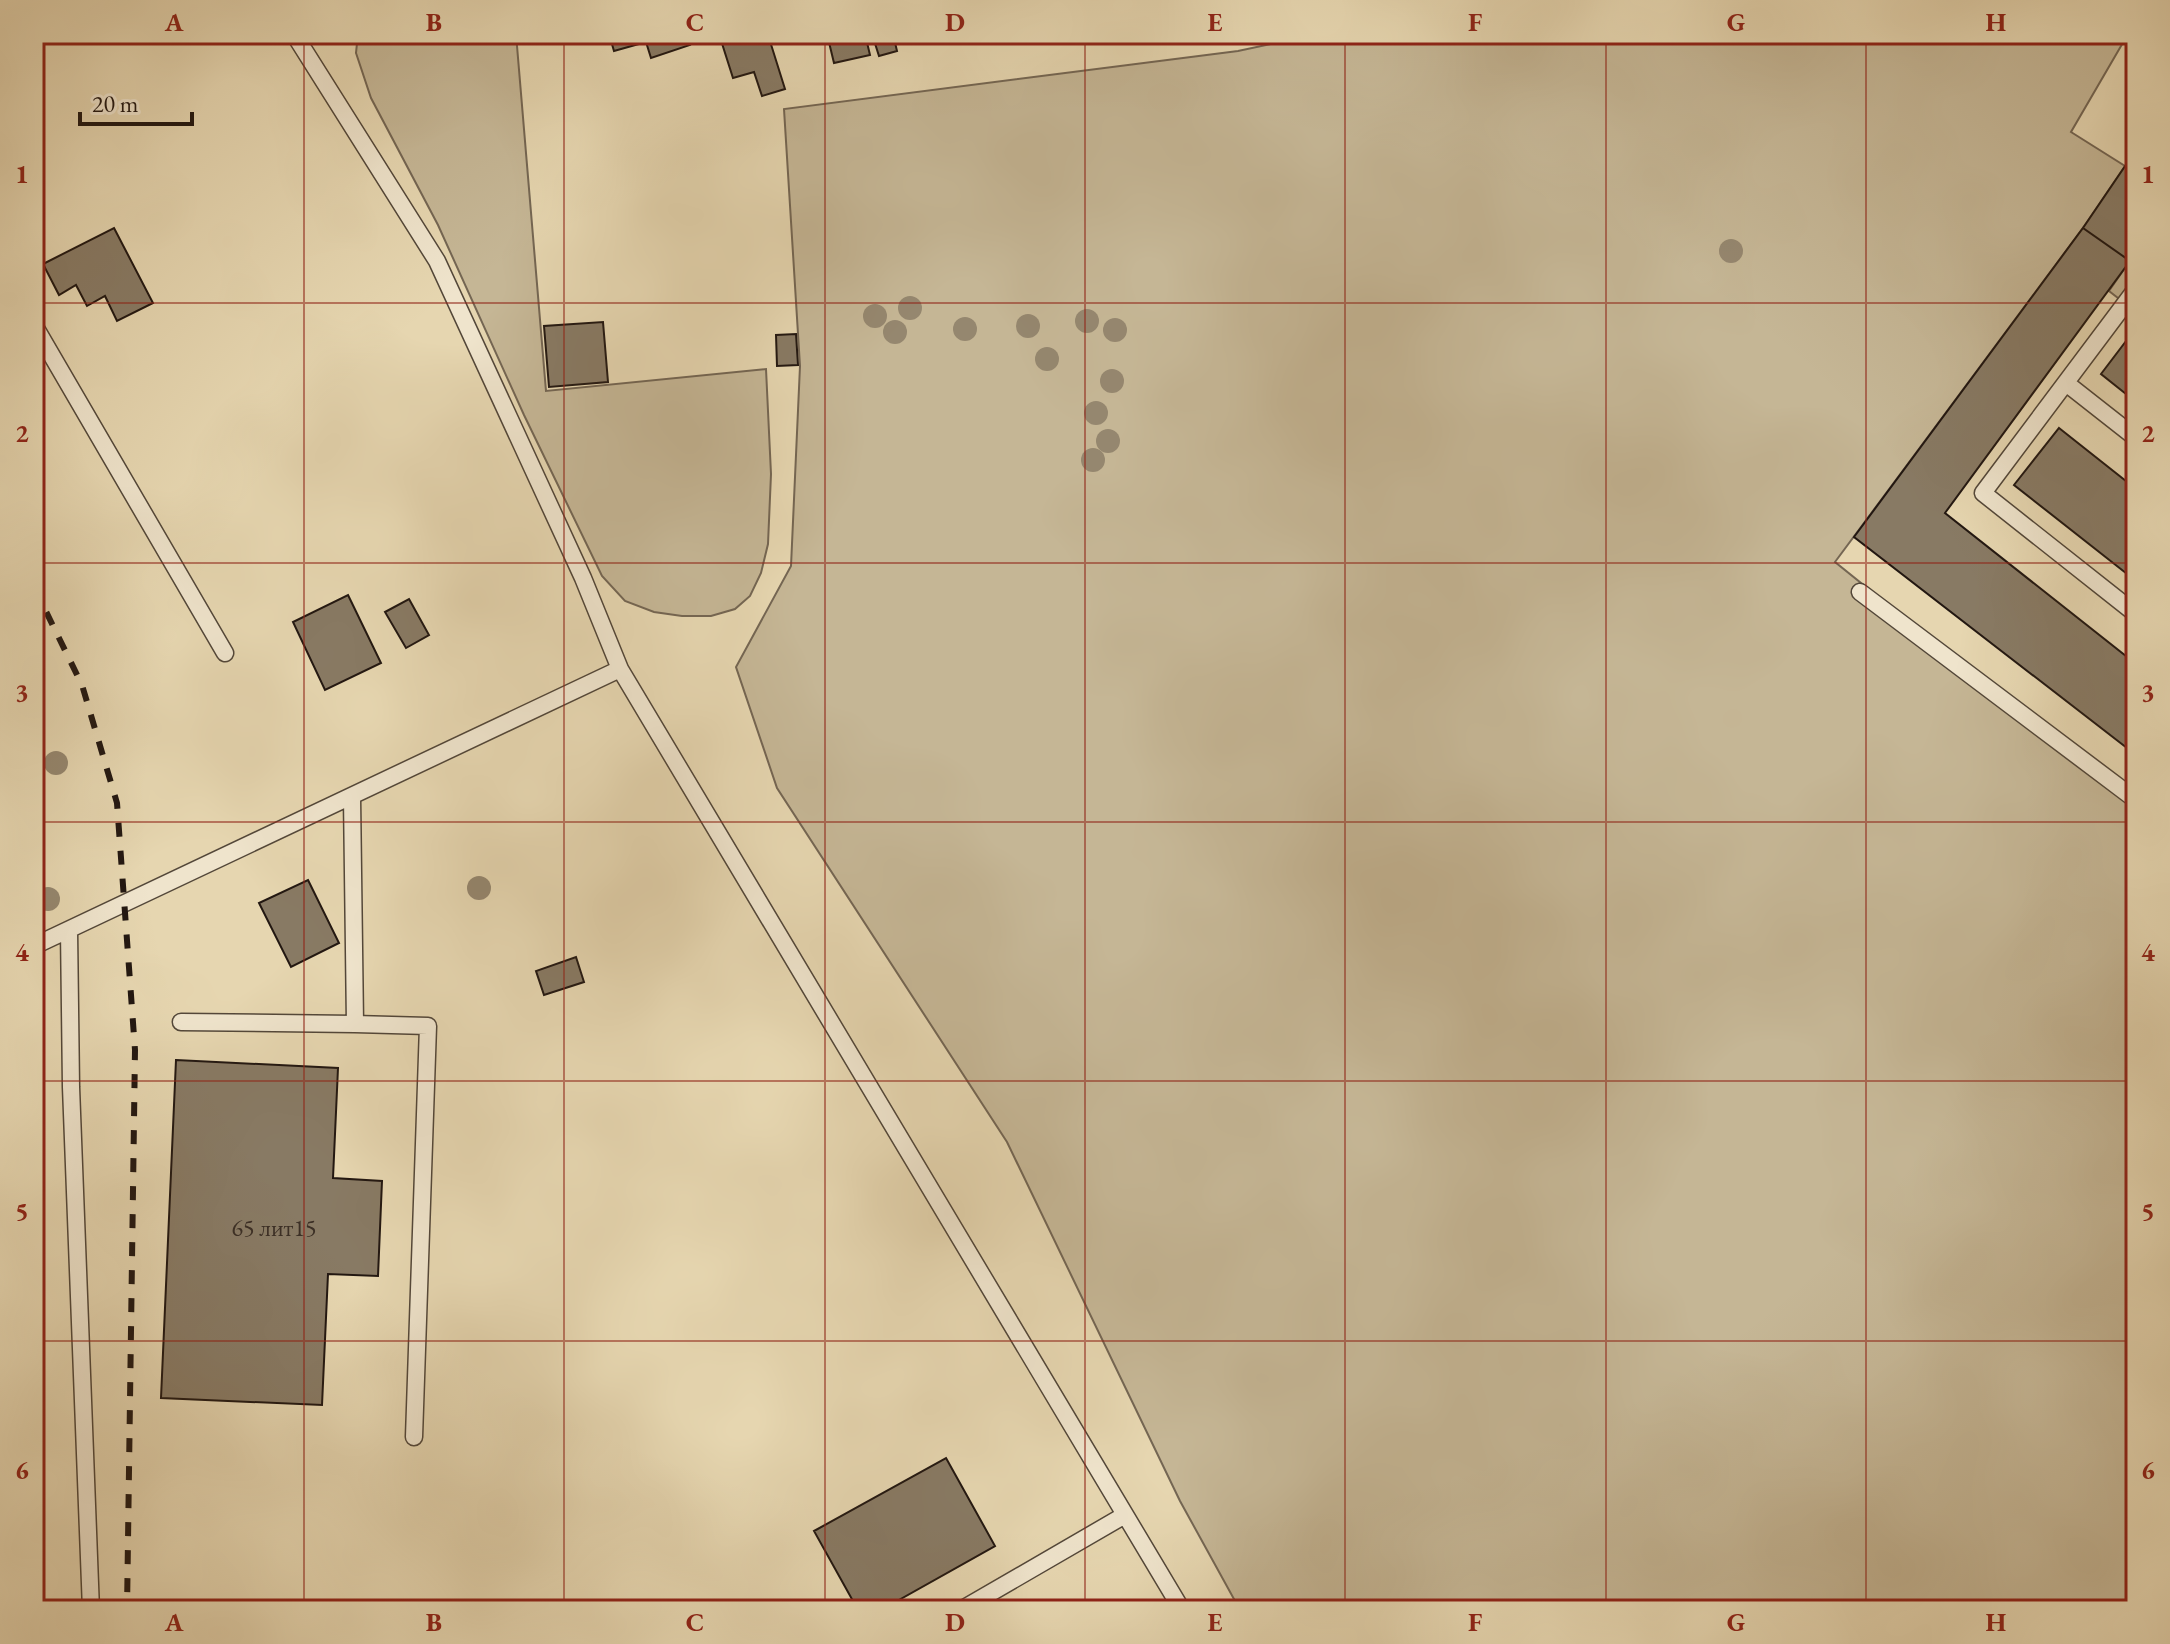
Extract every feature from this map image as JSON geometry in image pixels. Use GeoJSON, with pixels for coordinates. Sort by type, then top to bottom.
{"type":"FeatureCollection","features":[{"type":"Feature","properties":{"kind":"lane"},"geometry":{"type":"LineString","coordinates":[[294,34],[437,261],[583,578],[620,669],[1182,1610]]}},
{"type":"Feature","properties":{"kind":"lane"},"geometry":{"type":"LineString","coordinates":[[2136,289],[1983,493],[2136,614]]}},
{"type":"Feature","properties":{"kind":"lane"},"geometry":{"type":"LineString","coordinates":[[34,325],[225,653]]}},
{"type":"Feature","properties":{"kind":"lane"},"geometry":{"type":"LineString","coordinates":[[2066,383],[2136,438]]}},
{"type":"Feature","properties":{"kind":"lane"},"geometry":{"type":"LineString","coordinates":[[1860,592],[2136,800]]}},
{"type":"Feature","properties":{"kind":"lane"},"geometry":{"type":"LineString","coordinates":[[34,946],[620,669]]}},
{"type":"Feature","properties":{"kind":"lane"},"geometry":{"type":"LineString","coordinates":[[352,797],[355,1024]]}},
{"type":"Feature","properties":{"kind":"lane"},"geometry":{"type":"LineString","coordinates":[[69,930],[71,1087],[91,1610]]}},
{"type":"Feature","properties":{"kind":"lane"},"geometry":{"type":"LineString","coordinates":[[181,1022],[428,1026],[414,1437]]}},
{"type":"Feature","properties":{"kind":"lane"},"geometry":{"type":"LineString","coordinates":[[961,1610],[1125,1515]]}},
{"type":"Feature","properties":{"kind":"shaded area"},"geometry":{"type":"Polygon","coordinates":[[[358,34],[516,34],[546,391],[766,369],[771,474],[768,544],[761,573],[750,596],[735,609],[711,616],[654,612],[625,601],[602,576],[524,415],[438,225],[371,98],[356,53],[358,34]]]}},
{"type":"Feature","properties":{"kind":"shaded area"},"geometry":{"type":"Polygon","coordinates":[[[1318,34],[2128,34],[2071,132],[2125,166],[2083,228],[1835,562],[2136,804],[2136,1610],[1240,1610],[1180,1501],[1007,1142],[777,788],[736,667],[791,566],[800,366],[784,109],[1238,51],[1318,34]]]}},
{"type":"Feature","properties":{"kind":"shaded area"},"geometry":{"type":"Polygon","coordinates":[[[2136,252],[2136,312],[2109,291],[2136,252]]]}},
{"type":"Feature","properties":{"kind":"building"},"geometry":{"type":"Polygon","coordinates":[[[609,34],[686,34],[690,45],[651,58],[646,42],[614,51],[609,34]]]}},
{"type":"Feature","properties":{"kind":"building"},"geometry":{"type":"Polygon","coordinates":[[[719,34],[782,34],[769,38],[785,89],[762,96],[754,72],[733,78],[719,34]]]}},
{"type":"Feature","properties":{"kind":"building"},"geometry":{"type":"Polygon","coordinates":[[[827,34],[865,34],[870,55],[834,63],[827,34]]]}},
{"type":"Feature","properties":{"kind":"building"},"geometry":{"type":"Polygon","coordinates":[[[872,34],[893,34],[897,51],[879,56],[872,34]]]}},
{"type":"Feature","properties":{"kind":"building"},"geometry":{"type":"Polygon","coordinates":[[[1197,34],[1232,34],[1197,39],[1197,34]]]}},
{"type":"Feature","properties":{"kind":"building"},"geometry":{"type":"Polygon","coordinates":[[[2136,150],[2136,252],[2130,261],[2083,228],[2136,150]]]}},
{"type":"Feature","properties":{"kind":"building"},"geometry":{"type":"Polygon","coordinates":[[[114,228],[153,303],[117,321],[105,296],[87,306],[76,285],[59,295],[43,264],[114,228]]]}},
{"type":"Feature","properties":{"kind":"building"},"geometry":{"type":"Polygon","coordinates":[[[2083,228],[2130,261],[1945,513],[2136,664],[2136,755],[1854,537],[2083,228]]]}},
{"type":"Feature","properties":{"kind":"building"},"geometry":{"type":"Polygon","coordinates":[[[603,322],[608,382],[549,387],[544,326],[603,322]]]}},
{"type":"Feature","properties":{"kind":"building"},"geometry":{"type":"Polygon","coordinates":[[[2136,328],[2136,402],[2101,374],[2136,328]]]}},
{"type":"Feature","properties":{"kind":"building"},"geometry":{"type":"Polygon","coordinates":[[[796,334],[798,365],[777,366],[776,335],[796,334]]]}},
{"type":"Feature","properties":{"kind":"building"},"geometry":{"type":"Polygon","coordinates":[[[2059,428],[2136,489],[2136,581],[2014,485],[2059,428]]]}},
{"type":"Feature","properties":{"kind":"building"},"geometry":{"type":"Polygon","coordinates":[[[348,595],[381,663],[325,690],[293,622],[348,595]]]}},
{"type":"Feature","properties":{"kind":"building"},"geometry":{"type":"Polygon","coordinates":[[[409,599],[429,635],[406,648],[385,612],[409,599]]]}},
{"type":"Feature","properties":{"kind":"building"},"geometry":{"type":"Polygon","coordinates":[[[308,880],[339,943],[291,967],[259,903],[308,880]]]}},
{"type":"Feature","properties":{"kind":"building"},"geometry":{"type":"Polygon","coordinates":[[[576,957],[584,982],[544,995],[536,971],[576,957]]]}},
{"type":"Feature","properties":{"kind":"building"},"geometry":{"type":"Polygon","coordinates":[[[176,1060],[338,1068],[333,1178],[382,1181],[378,1276],[328,1274],[322,1405],[161,1398],[176,1060]]]}},
{"type":"Feature","properties":{"kind":"building"},"geometry":{"type":"Polygon","coordinates":[[[946,1458],[995,1546],[881,1610],[858,1610],[814,1531],[946,1458]]]}},
{"type":"Feature","properties":{"kind":"railway"},"geometry":{"type":"LineString","coordinates":[[34,587],[82,685],[117,803],[135,1050],[127,1610]]}}]}
